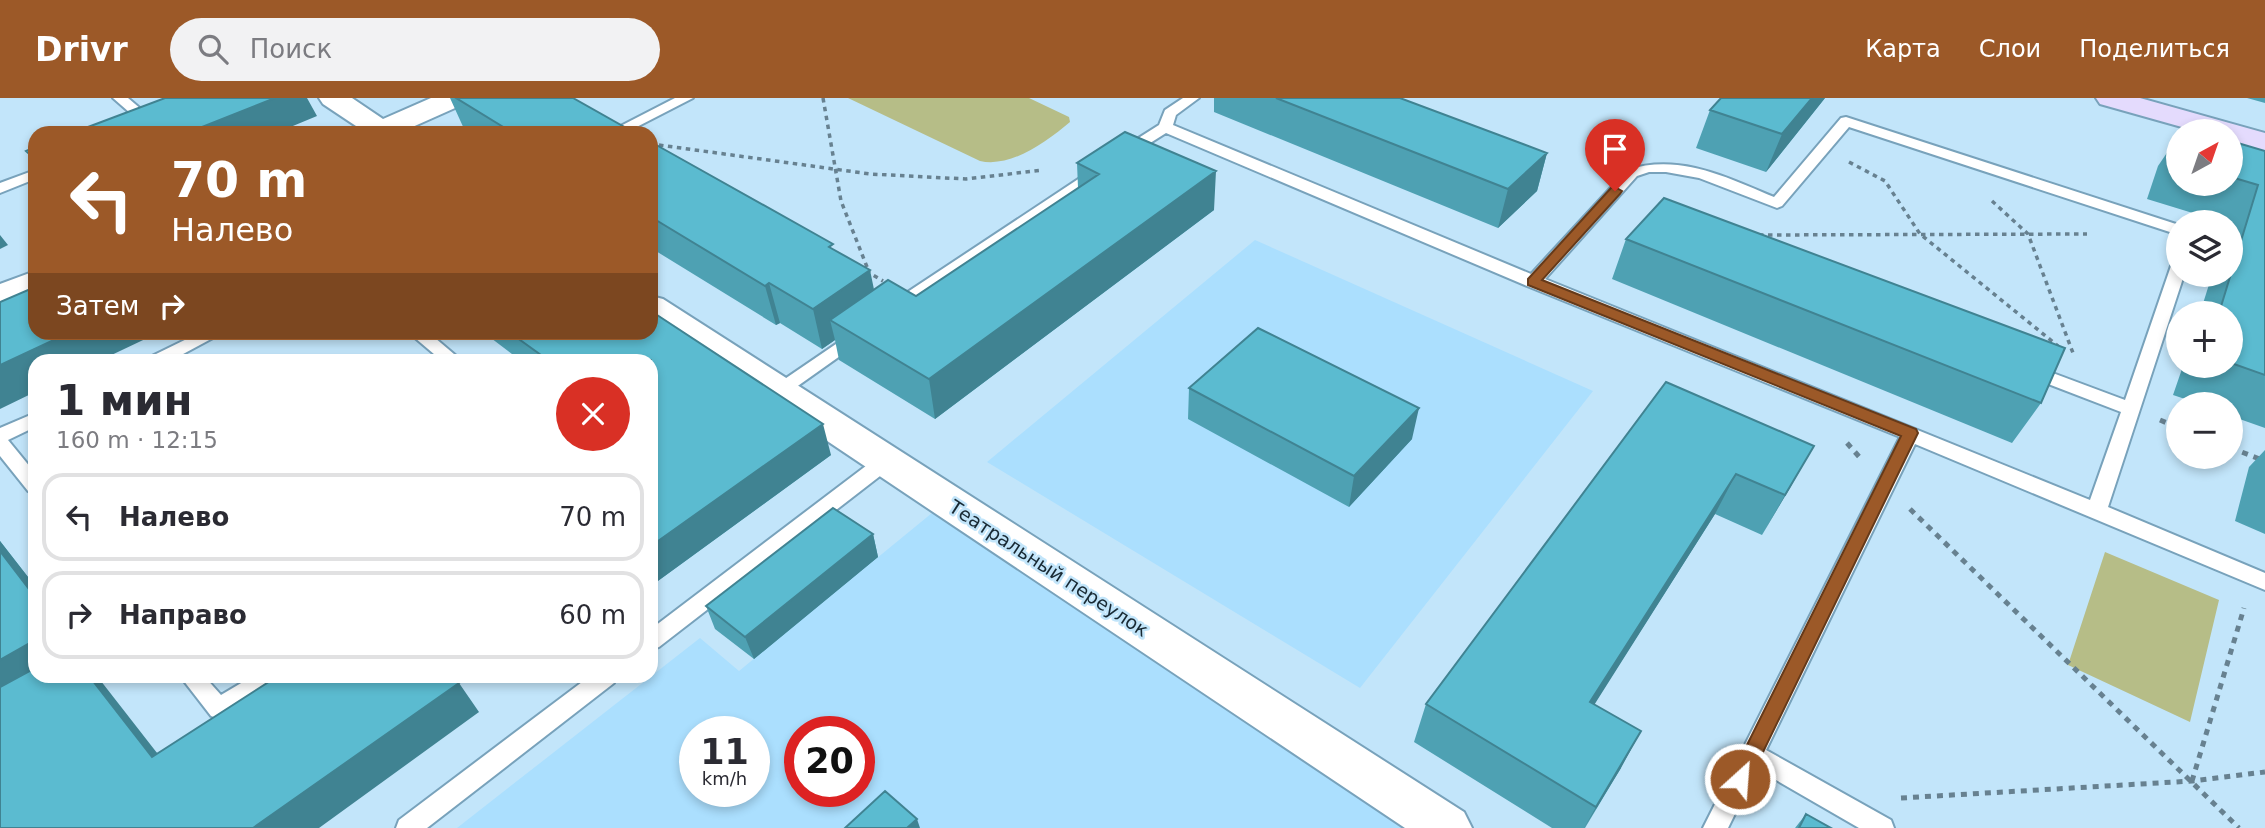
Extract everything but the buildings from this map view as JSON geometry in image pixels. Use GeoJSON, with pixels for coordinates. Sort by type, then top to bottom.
{"type":"FeatureCollection","features":[{"type":"Feature","properties":{"kind":"main road"},"geometry":{"type":"LineString","coordinates":[[2110,98],[2184,119]]}},
{"type":"Feature","properties":{"kind":"main road"},"geometry":{"type":"LineString","coordinates":[[2244,136],[2265,142]]}},
{"type":"Feature","properties":{"kind":"street"},"geometry":{"type":"LineString","coordinates":[[333,98],[372,126]]}},
{"type":"Feature","properties":{"kind":"street"},"geometry":{"type":"LineString","coordinates":[[393,126],[454,98]]}},
{"type":"Feature","properties":{"kind":"street"},"geometry":{"type":"LineString","coordinates":[[0,296],[28,284]]}},
{"type":"Feature","properties":{"kind":"street","name":"Театральный переулок"},"geometry":{"type":"LineString","coordinates":[[658,315],[779,391],[1447,828]]}},
{"type":"Feature","properties":{"kind":"lane"},"geometry":{"type":"LineString","coordinates":[[120,98],[154,126]]}},
{"type":"Feature","properties":{"kind":"lane"},"geometry":{"type":"LineString","coordinates":[[628,126],[686,98]]}},
{"type":"Feature","properties":{"kind":"lane"},"geometry":{"type":"LineString","coordinates":[[779,391],[911,297],[1165,127],[1170,113],[1192,98]]}},
{"type":"Feature","properties":{"kind":"lane"},"geometry":{"type":"LineString","coordinates":[[1533,282],[1632,173],[1643,167],[1684,170],[1777,203],[1846,121],[2166,226]]}},
{"type":"Feature","properties":{"kind":"lane"},"geometry":{"type":"LineString","coordinates":[[1165,127],[1533,282],[1910,433],[2259,579]]}},
{"type":"Feature","properties":{"kind":"lane"},"geometry":{"type":"LineString","coordinates":[[0,188],[28,177]]}},
{"type":"Feature","properties":{"kind":"lane"},"geometry":{"type":"LineString","coordinates":[[2097,510],[2172,287]]}},
{"type":"Feature","properties":{"kind":"lane"},"geometry":{"type":"LineString","coordinates":[[170,354],[199,340]]}},
{"type":"Feature","properties":{"kind":"lane"},"geometry":{"type":"LineString","coordinates":[[426,340],[444,354]]}},
{"type":"Feature","properties":{"kind":"lane"},"geometry":{"type":"LineString","coordinates":[[2008,363],[2131,409]]}},
{"type":"Feature","properties":{"kind":"lane"},"geometry":{"type":"LineString","coordinates":[[0,436],[28,422]]}},
{"type":"Feature","properties":{"kind":"lane"},"geometry":{"type":"LineString","coordinates":[[1715,828],[1910,433]]}},
{"type":"Feature","properties":{"kind":"lane"},"geometry":{"type":"LineString","coordinates":[[0,443],[28,477]]}},
{"type":"Feature","properties":{"kind":"lane"},"geometry":{"type":"LineString","coordinates":[[658,636],[886,461]]}},
{"type":"Feature","properties":{"kind":"lane"},"geometry":{"type":"LineString","coordinates":[[197,683],[219,709],[260,683]]}},
{"type":"Feature","properties":{"kind":"lane"},"geometry":{"type":"LineString","coordinates":[[408,828],[597,683]]}},
{"type":"Feature","properties":{"kind":"lane"},"geometry":{"type":"LineString","coordinates":[[1752,754],[1882,828]]}},
{"type":"Feature","properties":{"kind":"path"},"geometry":{"type":"LineString","coordinates":[[823,98],[842,201],[869,273]]}},
{"type":"Feature","properties":{"kind":"path"},"geometry":{"type":"LineString","coordinates":[[658,145],[870,174],[966,179],[1109,163]]}},
{"type":"Feature","properties":{"kind":"path"},"geometry":{"type":"LineString","coordinates":[[1823,149],[1885,181],[1920,234],[2075,360],[2028,234],[1990,200]]}},
{"type":"Feature","properties":{"kind":"path"},"geometry":{"type":"LineString","coordinates":[[1755,235],[2097,234]]}},
{"type":"Feature","properties":{"kind":"path"},"geometry":{"type":"LineString","coordinates":[[857,266],[911,297]]}},
{"type":"Feature","properties":{"kind":"path"},"geometry":{"type":"LineString","coordinates":[[2243,453],[2265,461]]}},
{"type":"Feature","properties":{"kind":"path"},"geometry":{"type":"LineString","coordinates":[[2192,781],[2259,579]]}},
{"type":"Feature","properties":{"kind":"path"},"geometry":{"type":"LineString","coordinates":[[1834,801],[2192,781],[2265,772]]}},
{"type":"Feature","properties":{"kind":"shaded area"},"geometry":{"type":"Polygon","coordinates":[[[1255,240],[1593,391],[1360,688],[987,462],[1255,240]]]}},
{"type":"Feature","properties":{"kind":"shaded area"},"geometry":{"type":"Polygon","coordinates":[[[932,513],[1408,828],[457,828],[642,683],[658,683],[658,671],[700,638],[739,671],[932,513]]]}},
{"type":"Feature","properties":{"kind":"green space"},"geometry":{"type":"Polygon","coordinates":[[[848,98],[1029,98],[1069,117],[1070,122],[1028,152],[1004,161],[980,161],[848,98]]]}},
{"type":"Feature","properties":{"kind":"green space"},"geometry":{"type":"Polygon","coordinates":[[[2105,552],[2219,600],[2190,722],[2068,665],[2105,552]]]}},
{"type":"Feature","properties":{"kind":"route"},"geometry":{"type":"LineString","coordinates":[[1615,191],[1533,282],[1910,433],[1740,779]]}}]}
